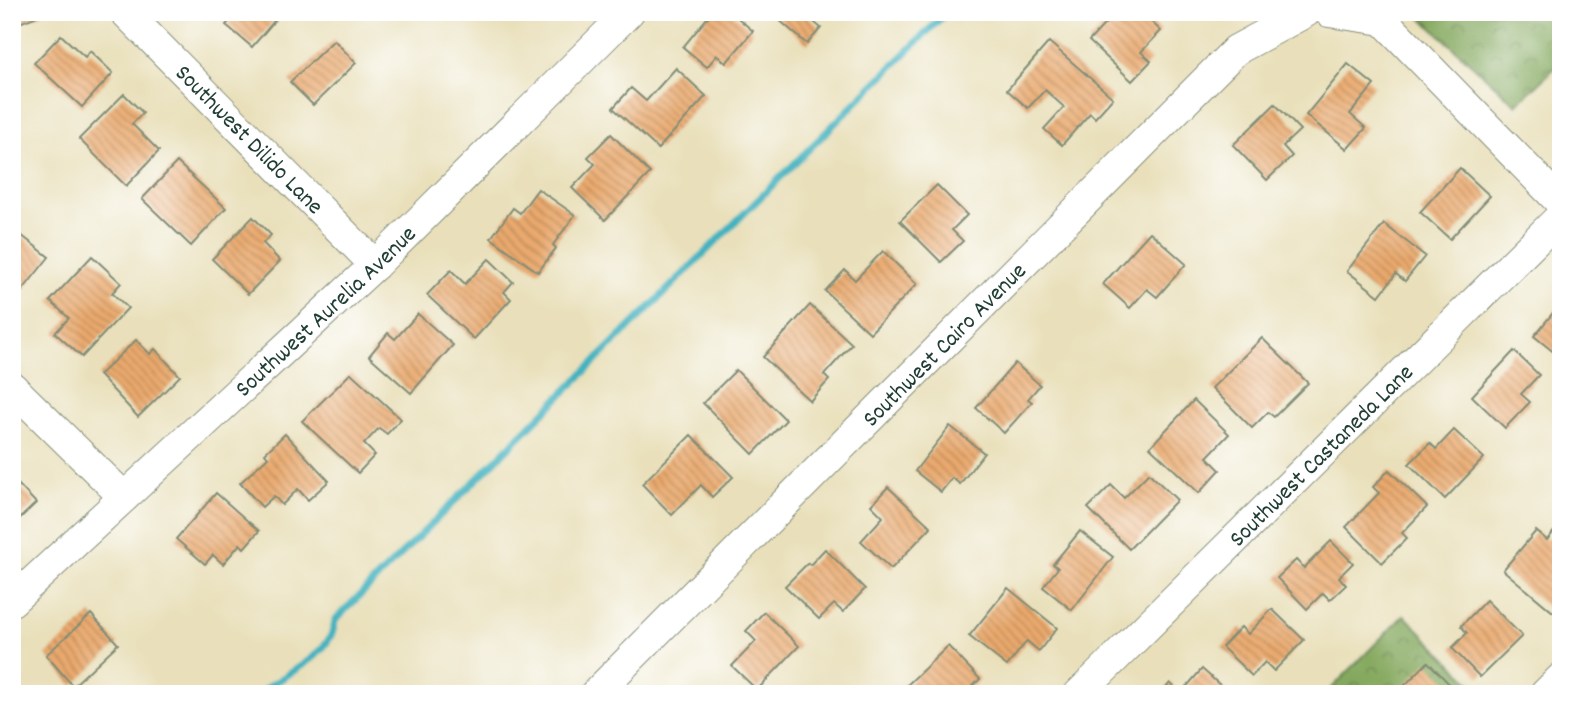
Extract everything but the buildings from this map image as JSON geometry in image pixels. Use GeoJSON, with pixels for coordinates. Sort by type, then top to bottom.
{"type":"FeatureCollection","features":[{"type":"Feature","properties":{"kind":"street","name":"Southwest Dilido Lane"},"geometry":{"type":"LineString","coordinates":[[125,12],[375,265]]}},
{"type":"Feature","properties":{"kind":"street","name":"Southwest Aurelia Avenue"},"geometry":{"type":"LineString","coordinates":[[12,601],[375,265],[629,12]]}},
{"type":"Feature","properties":{"kind":"street","name":"Southwest Cairo Avenue"},"geometry":{"type":"LineString","coordinates":[[595,694],[1236,50],[1306,12]]}},
{"type":"Feature","properties":{"kind":"street"},"geometry":{"type":"LineString","coordinates":[[1329,12],[1383,20],[1561,203]]}},
{"type":"Feature","properties":{"kind":"street","name":"Southwest Castaneda Lane"},"geometry":{"type":"LineString","coordinates":[[1079,694],[1561,216]]}},
{"type":"Feature","properties":{"kind":"street"},"geometry":{"type":"LineString","coordinates":[[12,387],[124,497]]}},
{"type":"Feature","properties":{"kind":"street"},"geometry":{"type":"LineString","coordinates":[[1545,694],[1561,678]]}},
{"type":"Feature","properties":{"kind":"green space"},"geometry":{"type":"Polygon","coordinates":[[[1415,12],[1561,12],[1561,62],[1516,105],[1415,12]]]}},
{"type":"Feature","properties":{"kind":"green space"},"geometry":{"type":"Polygon","coordinates":[[[1404,615],[1482,694],[1326,694],[1404,615]]]}},
{"type":"Feature","properties":{"kind":"waterway"},"geometry":{"type":"LineString","coordinates":[[258,694],[317,654],[332,633],[335,620],[947,12]]}}]}
